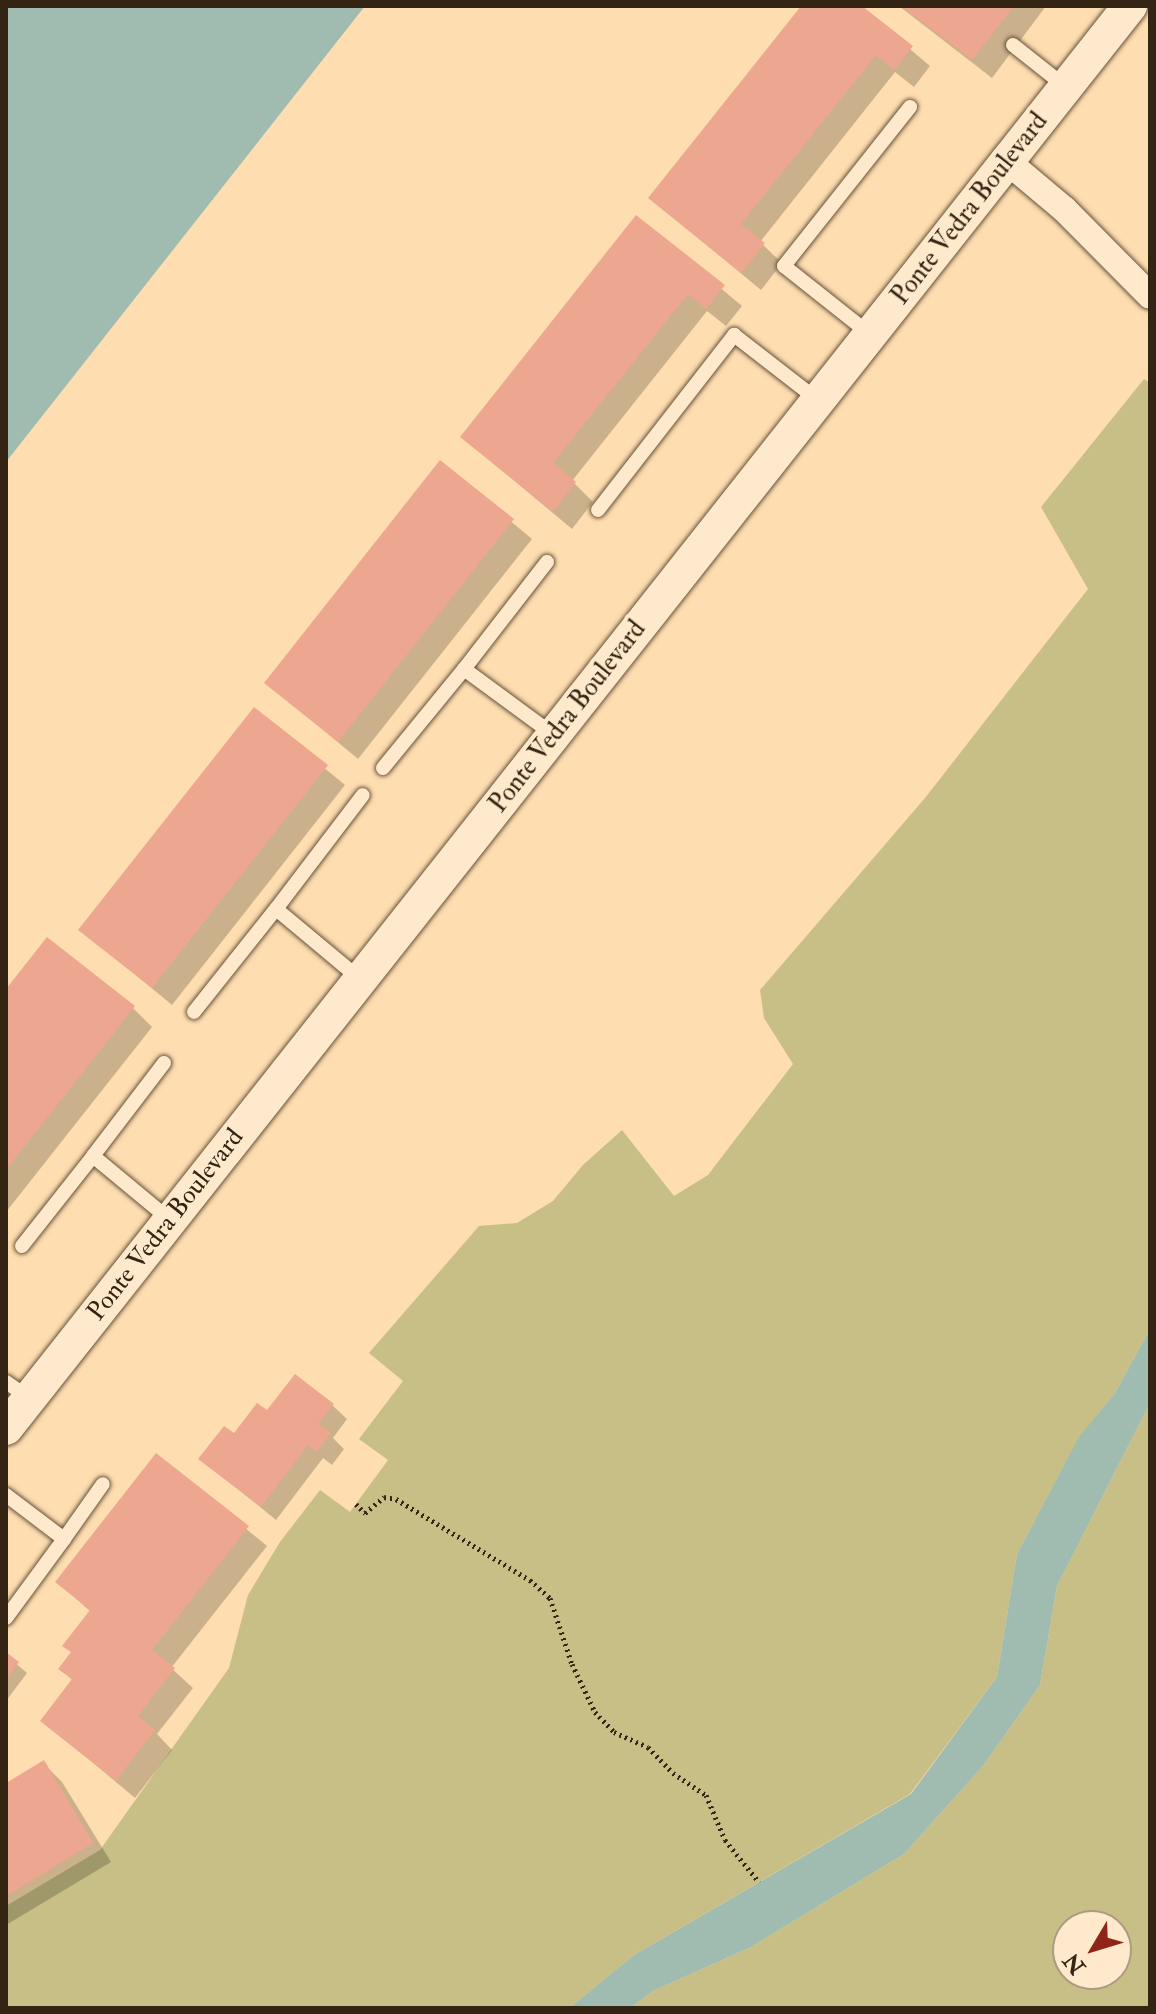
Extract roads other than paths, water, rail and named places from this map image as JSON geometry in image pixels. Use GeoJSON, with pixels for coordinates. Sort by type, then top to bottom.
{"type":"FeatureCollection","features":[{"type":"Feature","properties":{"kind":"street","name":"Ponte Vedra Boulevard"},"geometry":{"type":"LineString","coordinates":[[6,1428],[18,1390],[170,1220],[1130,6]]}},
{"type":"Feature","properties":{"kind":"street"},"geometry":{"type":"LineString","coordinates":[[1008,162],[1064,209],[1150,296]]}},
{"type":"Feature","properties":{"kind":"lane"},"geometry":{"type":"LineString","coordinates":[[1013,45],[1067,87]]}},
{"type":"Feature","properties":{"kind":"lane"},"geometry":{"type":"LineString","coordinates":[[871,335],[784,266],[910,107]]}},
{"type":"Feature","properties":{"kind":"lane"},"geometry":{"type":"LineString","coordinates":[[598,510],[734,335],[819,401]]}},
{"type":"Feature","properties":{"kind":"lane"},"geometry":{"type":"LineString","coordinates":[[383,768],[547,562]]}},
{"type":"Feature","properties":{"kind":"lane"},"geometry":{"type":"LineString","coordinates":[[464,669],[554,735]]}},
{"type":"Feature","properties":{"kind":"lane"},"geometry":{"type":"LineString","coordinates":[[194,1012],[363,795]]}},
{"type":"Feature","properties":{"kind":"lane"},"geometry":{"type":"LineString","coordinates":[[276,909],[361,980]]}},
{"type":"Feature","properties":{"kind":"lane"},"geometry":{"type":"LineString","coordinates":[[22,1246],[164,1063]]}},
{"type":"Feature","properties":{"kind":"lane"},"geometry":{"type":"LineString","coordinates":[[93,1156],[170,1220]]}},
{"type":"Feature","properties":{"kind":"lane"},"geometry":{"type":"LineString","coordinates":[[6,1618],[103,1484]]}},
{"type":"Feature","properties":{"kind":"lane"},"geometry":{"type":"LineString","coordinates":[[6,1495],[64,1539]]}}]}
